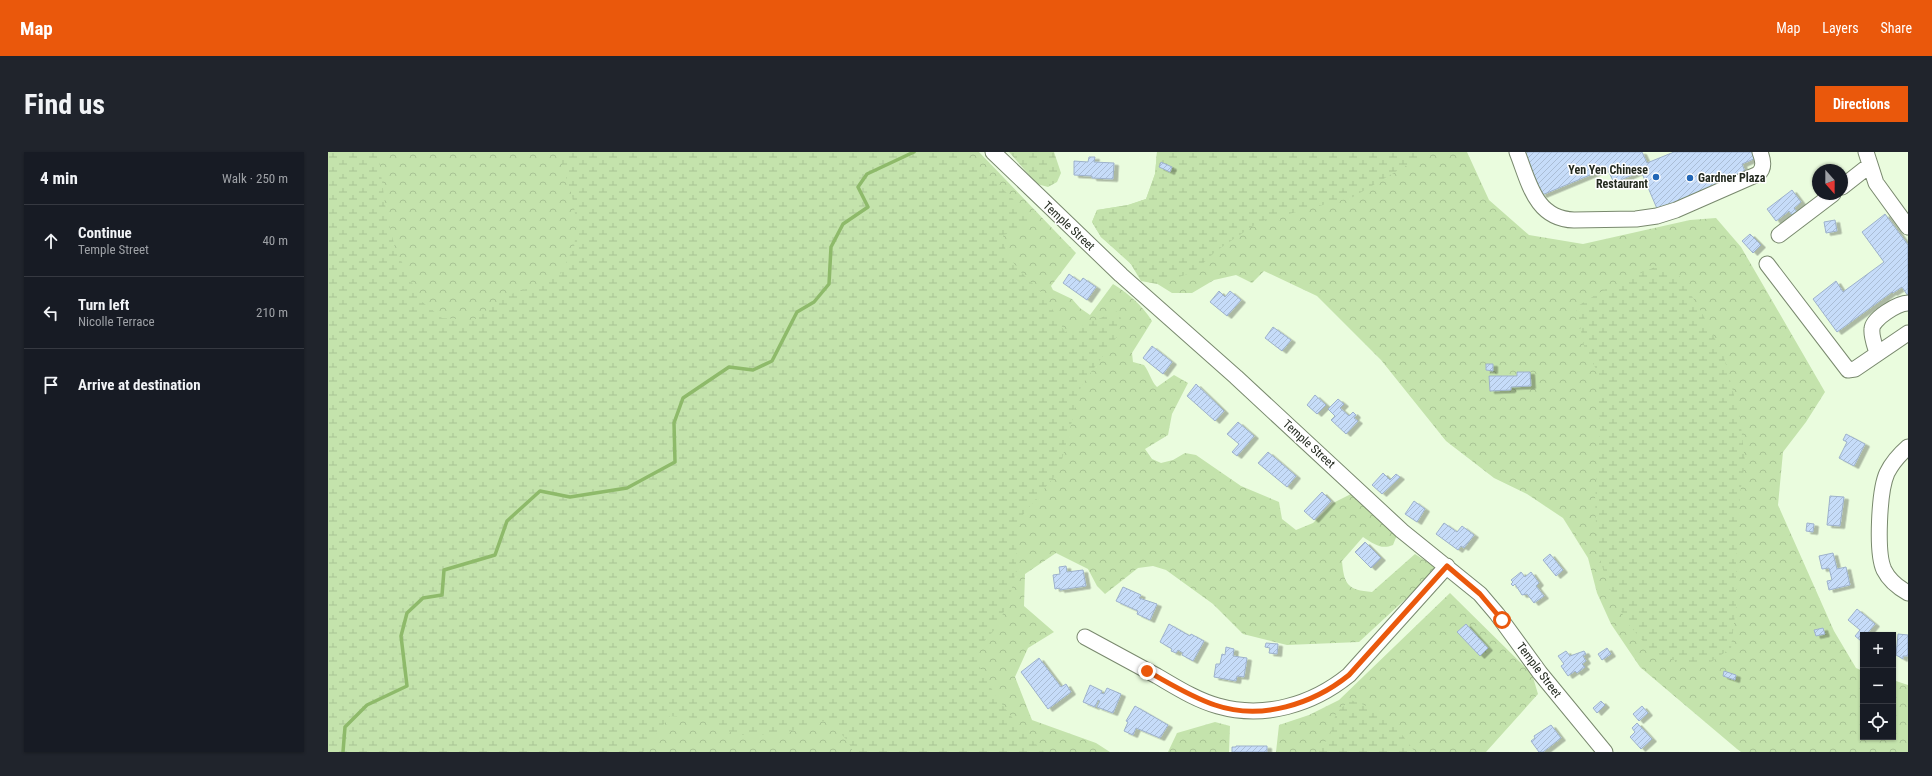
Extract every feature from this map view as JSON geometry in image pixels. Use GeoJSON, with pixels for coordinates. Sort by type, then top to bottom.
{"type":"FeatureCollection","features":[{"type":"Feature","properties":{"kind":"street","name":"Temple Street"},"geometry":{"type":"LineString","coordinates":[[993,152],[1121,275],[1241,381],[1402,531],[1480,594],[1492,607],[1540,673],[1605,752]]}},
{"type":"Feature","properties":{"kind":"street"},"geometry":{"type":"LineString","coordinates":[[1517,152],[1535,198],[1543,208],[1564,220],[1636,218],[1676,210],[1758,174],[1763,170],[1761,154]]}},
{"type":"Feature","properties":{"kind":"street"},"geometry":{"type":"LineString","coordinates":[[1848,180],[1868,158],[1879,188],[1908,227]]}},
{"type":"Feature","properties":{"kind":"street"},"geometry":{"type":"LineString","coordinates":[[1779,235],[1825,200]]}},
{"type":"Feature","properties":{"kind":"street"},"geometry":{"type":"LineString","coordinates":[[1768,264],[1848,370],[1855,368],[1908,333]]}},
{"type":"Feature","properties":{"kind":"street"},"geometry":{"type":"LineString","coordinates":[[1877,353],[1871,331],[1873,323],[1898,304],[1908,302]]}},
{"type":"Feature","properties":{"kind":"street"},"geometry":{"type":"LineString","coordinates":[[1908,447],[1895,460],[1885,481],[1879,546],[1884,570],[1894,584],[1908,594]]}},
{"type":"Feature","properties":{"kind":"street"},"geometry":{"type":"LineString","coordinates":[[1085,637],[1189,694],[1216,706],[1250,712],[1283,708],[1318,696],[1335,686],[1349,675],[1447,566]]}},
{"type":"Feature","properties":{"kind":"green space"},"geometry":{"type":"Polygon","coordinates":[[[328,152],[979,152],[1076,253],[1051,286],[1053,290],[1072,299],[1080,308],[1090,315],[1113,284],[1119,288],[1139,305],[1152,321],[1132,353],[1133,362],[1144,365],[1157,387],[1174,375],[1188,383],[1172,414],[1168,435],[1145,449],[1152,459],[1161,463],[1173,460],[1185,453],[1196,455],[1241,486],[1279,502],[1282,519],[1296,530],[1313,523],[1333,503],[1357,491],[1397,535],[1393,545],[1385,547],[1378,546],[1363,537],[1342,561],[1346,581],[1352,588],[1357,590],[1372,592],[1415,554],[1438,569],[1359,642],[1287,645],[1243,634],[1213,604],[1166,570],[1153,566],[1138,568],[1105,594],[1097,586],[1088,569],[1056,553],[1025,574],[1024,606],[1054,632],[1028,648],[1015,677],[1032,720],[1096,743],[1110,752],[328,752],[328,152]]]}},
{"type":"Feature","properties":{"kind":"green space"},"geometry":{"type":"Polygon","coordinates":[[[328,152],[378,152],[386,211],[395,248],[421,301],[442,318],[474,320],[505,296],[532,287],[561,273],[574,247],[577,225],[572,196],[558,152],[965,152],[1015,201],[1031,224],[1020,231],[1003,235],[1006,253],[1020,271],[1045,296],[1065,332],[1118,311],[1122,321],[1116,338],[1081,386],[1059,471],[1017,522],[1016,571],[1009,600],[997,627],[981,645],[976,658],[989,684],[1005,708],[1014,720],[1044,752],[853,752],[848,741],[827,720],[781,734],[736,735],[704,719],[670,716],[643,752],[328,752],[328,152]]]}},
{"type":"Feature","properties":{"kind":"green space"},"geometry":{"type":"Polygon","coordinates":[[[1009,152],[1054,152],[1061,173],[1057,182],[1048,187],[1037,184],[1009,152]]]}},
{"type":"Feature","properties":{"kind":"green space"},"geometry":{"type":"Polygon","coordinates":[[[1157,152],[1467,152],[1489,200],[1529,235],[1583,244],[1690,220],[1716,218],[1741,247],[1825,392],[1806,422],[1783,452],[1778,505],[1834,631],[1856,668],[1860,670],[1860,740],[1896,740],[1896,681],[1908,685],[1908,752],[1741,752],[1640,667],[1611,624],[1597,593],[1588,558],[1563,518],[1527,494],[1494,478],[1446,441],[1381,360],[1317,296],[1264,271],[1252,283],[1236,275],[1214,280],[1192,293],[1172,293],[1143,275],[1101,237],[1092,222],[1097,210],[1128,205],[1146,199],[1155,174],[1157,152]]]}},
{"type":"Feature","properties":{"kind":"green space"},"geometry":{"type":"Polygon","coordinates":[[[1157,152],[1429,152],[1353,197],[1259,222],[1216,251],[1194,272],[1157,284],[1141,281],[1129,261],[1101,237],[1092,222],[1097,210],[1128,205],[1146,199],[1155,174],[1157,152]]]}},
{"type":"Feature","properties":{"kind":"green space"},"geometry":{"type":"Polygon","coordinates":[[[1655,267],[1677,272],[1701,311],[1724,357],[1740,418],[1745,461],[1740,494],[1736,562],[1736,607],[1731,648],[1711,662],[1682,663],[1652,652],[1626,621],[1608,585],[1597,550],[1595,500],[1600,431],[1598,373],[1584,346],[1576,307],[1612,285],[1655,267]]]}},
{"type":"Feature","properties":{"kind":"green space"},"geometry":{"type":"Polygon","coordinates":[[[1450,593],[1532,674],[1538,694],[1486,752],[1276,752],[1279,725],[1309,715],[1339,700],[1450,593]]]}},
{"type":"Feature","properties":{"kind":"green space"},"geometry":{"type":"Polygon","coordinates":[[[1350,700],[1372,709],[1388,719],[1415,752],[1318,752],[1330,735],[1336,713],[1350,700]]]}},
{"type":"Feature","properties":{"kind":"green space"},"geometry":{"type":"Polygon","coordinates":[[[1215,722],[1230,726],[1229,752],[1168,752],[1177,733],[1215,722]]]}},
{"type":"Feature","properties":{"kind":"building","name":"Gardner Plaza"},"geometry":{"type":"Polygon","coordinates":[[[1524,152],[1642,152],[1647,163],[1674,152],[1753,152],[1756,158],[1742,164],[1746,174],[1658,211],[1641,171],[1614,183],[1607,168],[1542,195],[1524,152]]]}},
{"type":"Feature","properties":{"kind":"building"},"geometry":{"type":"Polygon","coordinates":[[[1089,157],[1095,157],[1094,162],[1114,163],[1113,179],[1074,175],[1074,161],[1088,162],[1089,157]]]}},
{"type":"Feature","properties":{"kind":"building"},"geometry":{"type":"Polygon","coordinates":[[[1161,162],[1172,167],[1170,172],[1159,167],[1161,162]]]}},
{"type":"Feature","properties":{"kind":"building"},"geometry":{"type":"Polygon","coordinates":[[[1792,190],[1801,202],[1794,208],[1797,212],[1792,215],[1789,211],[1776,221],[1767,209],[1792,190]]]}},
{"type":"Feature","properties":{"kind":"building"},"geometry":{"type":"Polygon","coordinates":[[[1885,214],[1908,245],[1908,296],[1902,287],[1893,293],[1892,292],[1837,332],[1813,299],[1836,281],[1843,292],[1884,262],[1862,232],[1885,214]]]}},
{"type":"Feature","properties":{"kind":"building"},"geometry":{"type":"Polygon","coordinates":[[[1835,220],[1837,231],[1826,233],[1824,222],[1835,220]]]}},
{"type":"Feature","properties":{"kind":"building"},"geometry":{"type":"Polygon","coordinates":[[[1750,234],[1761,245],[1753,253],[1742,241],[1750,234]]]}},
{"type":"Feature","properties":{"kind":"building"},"geometry":{"type":"Polygon","coordinates":[[[1069,274],[1080,282],[1083,278],[1096,287],[1087,300],[1063,283],[1069,274]]]}},
{"type":"Feature","properties":{"kind":"building"},"geometry":{"type":"Polygon","coordinates":[[[1219,291],[1225,297],[1230,291],[1241,300],[1227,316],[1210,302],[1219,291]]]}},
{"type":"Feature","properties":{"kind":"building"},"geometry":{"type":"Polygon","coordinates":[[[1273,327],[1291,340],[1282,351],[1265,338],[1273,327]]]}},
{"type":"Feature","properties":{"kind":"building"},"geometry":{"type":"Polygon","coordinates":[[[1152,346],[1172,362],[1163,374],[1143,358],[1152,346]]]}},
{"type":"Feature","properties":{"kind":"building"},"geometry":{"type":"Polygon","coordinates":[[[1486,364],[1493,364],[1493,371],[1486,370],[1486,364]]]}},
{"type":"Feature","properties":{"kind":"building"},"geometry":{"type":"Polygon","coordinates":[[[1517,372],[1530,372],[1531,386],[1511,387],[1511,390],[1490,391],[1489,376],[1517,376],[1517,372]]]}},
{"type":"Feature","properties":{"kind":"building"},"geometry":{"type":"Polygon","coordinates":[[[1196,384],[1224,411],[1215,421],[1187,396],[1196,384]]]}},
{"type":"Feature","properties":{"kind":"building"},"geometry":{"type":"Polygon","coordinates":[[[1315,395],[1326,405],[1317,414],[1307,405],[1315,395]]]}},
{"type":"Feature","properties":{"kind":"building"},"geometry":{"type":"Polygon","coordinates":[[[1338,399],[1344,404],[1340,408],[1349,416],[1353,412],[1356,415],[1354,418],[1358,421],[1346,434],[1331,420],[1335,416],[1328,409],[1338,399]]]}},
{"type":"Feature","properties":{"kind":"building"},"geometry":{"type":"Polygon","coordinates":[[[1238,422],[1254,436],[1237,456],[1232,452],[1239,444],[1227,434],[1238,422]]]}},
{"type":"Feature","properties":{"kind":"building"},"geometry":{"type":"Polygon","coordinates":[[[1846,434],[1865,444],[1854,466],[1839,458],[1847,442],[1843,440],[1846,434]]]}},
{"type":"Feature","properties":{"kind":"building"},"geometry":{"type":"Polygon","coordinates":[[[1268,452],[1296,476],[1287,487],[1258,463],[1268,452]]]}},
{"type":"Feature","properties":{"kind":"building"},"geometry":{"type":"Polygon","coordinates":[[[1383,473],[1390,480],[1396,474],[1400,477],[1382,494],[1372,485],[1383,473]]]}},
{"type":"Feature","properties":{"kind":"building"},"geometry":{"type":"Polygon","coordinates":[[[1322,492],[1331,501],[1314,520],[1304,511],[1322,492]]]}},
{"type":"Feature","properties":{"kind":"building"},"geometry":{"type":"Polygon","coordinates":[[[1830,496],[1844,497],[1840,526],[1827,525],[1830,496]]]}},
{"type":"Feature","properties":{"kind":"building"},"geometry":{"type":"Polygon","coordinates":[[[1414,501],[1425,509],[1417,522],[1405,514],[1414,501]]]}},
{"type":"Feature","properties":{"kind":"building"},"geometry":{"type":"Polygon","coordinates":[[[1444,523],[1457,532],[1462,526],[1474,535],[1464,548],[1461,546],[1458,550],[1436,534],[1444,523]]]}},
{"type":"Feature","properties":{"kind":"building"},"geometry":{"type":"Polygon","coordinates":[[[1807,523],[1814,524],[1813,532],[1806,531],[1807,523]]]}},
{"type":"Feature","properties":{"kind":"building"},"geometry":{"type":"Polygon","coordinates":[[[1365,542],[1381,558],[1371,568],[1355,552],[1365,542]]]}},
{"type":"Feature","properties":{"kind":"building"},"geometry":{"type":"Polygon","coordinates":[[[1833,553],[1837,569],[1846,567],[1850,585],[1829,590],[1827,581],[1832,580],[1829,568],[1822,569],[1819,556],[1833,553]]]}},
{"type":"Feature","properties":{"kind":"building"},"geometry":{"type":"Polygon","coordinates":[[[1550,554],[1563,570],[1556,576],[1543,560],[1550,554]]]}},
{"type":"Feature","properties":{"kind":"building"},"geometry":{"type":"Polygon","coordinates":[[[1066,566],[1067,572],[1083,570],[1086,586],[1060,590],[1060,588],[1055,589],[1053,575],[1060,574],[1059,567],[1066,566]]]}},
{"type":"Feature","properties":{"kind":"building"},"geometry":{"type":"Polygon","coordinates":[[[1521,572],[1525,577],[1531,572],[1539,583],[1536,586],[1544,596],[1534,603],[1527,594],[1522,595],[1515,584],[1513,586],[1511,584],[1513,582],[1511,580],[1521,572]]]}},
{"type":"Feature","properties":{"kind":"building"},"geometry":{"type":"Polygon","coordinates":[[[1123,587],[1141,595],[1139,598],[1157,604],[1150,620],[1137,614],[1138,611],[1116,601],[1123,587]]]}},
{"type":"Feature","properties":{"kind":"building"},"geometry":{"type":"Polygon","coordinates":[[[1857,609],[1875,624],[1868,632],[1860,632],[1860,640],[1855,636],[1860,630],[1848,620],[1857,609]]]}},
{"type":"Feature","properties":{"kind":"building"},"geometry":{"type":"Polygon","coordinates":[[[1169,624],[1190,636],[1191,634],[1204,641],[1193,661],[1182,655],[1183,653],[1178,650],[1176,653],[1171,651],[1172,649],[1160,642],[1169,624]]]}},
{"type":"Feature","properties":{"kind":"building"},"geometry":{"type":"Polygon","coordinates":[[[1466,624],[1488,648],[1480,656],[1457,632],[1466,624]]]}},
{"type":"Feature","properties":{"kind":"building"},"geometry":{"type":"Polygon","coordinates":[[[1823,628],[1825,634],[1816,636],[1814,630],[1823,628]]]}},
{"type":"Feature","properties":{"kind":"building"},"geometry":{"type":"Polygon","coordinates":[[[1898,634],[1908,635],[1908,656],[1903,656],[1903,659],[1896,655],[1898,634]]]}},
{"type":"Feature","properties":{"kind":"building"},"geometry":{"type":"Polygon","coordinates":[[[1266,643],[1278,644],[1277,654],[1269,653],[1270,648],[1265,647],[1266,643]]]}},
{"type":"Feature","properties":{"kind":"building"},"geometry":{"type":"Polygon","coordinates":[[[1226,647],[1234,649],[1233,656],[1247,658],[1244,677],[1237,676],[1236,681],[1214,677],[1216,664],[1220,664],[1222,654],[1225,655],[1226,647]]]}},
{"type":"Feature","properties":{"kind":"building"},"geometry":{"type":"Polygon","coordinates":[[[1607,648],[1611,654],[1602,660],[1598,654],[1607,648]]]}},
{"type":"Feature","properties":{"kind":"building"},"geometry":{"type":"Polygon","coordinates":[[[1566,651],[1570,656],[1584,651],[1586,654],[1583,656],[1586,661],[1582,664],[1585,667],[1577,673],[1575,671],[1568,676],[1561,666],[1564,664],[1558,656],[1566,651]]]}},
{"type":"Feature","properties":{"kind":"building"},"geometry":{"type":"Polygon","coordinates":[[[1039,658],[1061,687],[1066,684],[1071,692],[1048,709],[1021,672],[1039,658]]]}},
{"type":"Feature","properties":{"kind":"building"},"geometry":{"type":"Polygon","coordinates":[[[1724,671],[1736,675],[1735,680],[1723,676],[1724,671]]]}},
{"type":"Feature","properties":{"kind":"building"},"geometry":{"type":"Polygon","coordinates":[[[1090,685],[1102,691],[1101,693],[1104,694],[1107,688],[1121,694],[1113,713],[1097,707],[1100,701],[1098,700],[1095,707],[1083,702],[1090,685]]]}},
{"type":"Feature","properties":{"kind":"building"},"geometry":{"type":"Polygon","coordinates":[[[1601,701],[1605,705],[1597,713],[1593,708],[1601,701]]]}},
{"type":"Feature","properties":{"kind":"building"},"geometry":{"type":"Polygon","coordinates":[[[1135,706],[1168,725],[1160,738],[1136,728],[1133,735],[1124,731],[1128,722],[1126,721],[1135,706]]]}},
{"type":"Feature","properties":{"kind":"building"},"geometry":{"type":"Polygon","coordinates":[[[1642,706],[1648,713],[1639,721],[1633,714],[1642,706]]]}},
{"type":"Feature","properties":{"kind":"building"},"geometry":{"type":"Polygon","coordinates":[[[1637,723],[1652,739],[1641,749],[1630,737],[1635,732],[1632,728],[1637,723]]]}},
{"type":"Feature","properties":{"kind":"building"},"geometry":{"type":"Polygon","coordinates":[[[1551,725],[1561,738],[1543,752],[1539,752],[1531,741],[1535,738],[1534,736],[1551,725]]]}},
{"type":"Feature","properties":{"kind":"building"},"geometry":{"type":"Polygon","coordinates":[[[1267,746],[1267,752],[1232,752],[1232,747],[1267,746]]]}},
{"type":"Feature","properties":{"kind":"waterway"},"geometry":{"type":"LineString","coordinates":[[343,752],[345,727],[367,705],[407,686],[401,636],[407,613],[423,598],[442,595],[444,570],[495,555],[507,521],[540,491],[570,497],[627,488],[675,462],[674,423],[683,398],[729,367],[753,370],[772,361],[797,312],[814,302],[829,284],[831,247],[843,224],[868,207],[858,187],[867,174],[914,152]]}},
{"type":"Feature","properties":{"kind":"place","name":"Yen Yen Chinese Restaurant"},"geometry":{"type":"Point","coordinates":[1656,177]}},
{"type":"Feature","properties":{"kind":"place","name":"Gardner Plaza"},"geometry":{"type":"Point","coordinates":[1690,178]}},
{"type":"Feature","properties":{"kind":"route"},"geometry":{"type":"LineString","coordinates":[[1147,671],[1189,694],[1216,706],[1250,712],[1295,705],[1318,696],[1335,686],[1349,675],[1366,658],[1447,566],[1480,594],[1502,620]]}}]}
